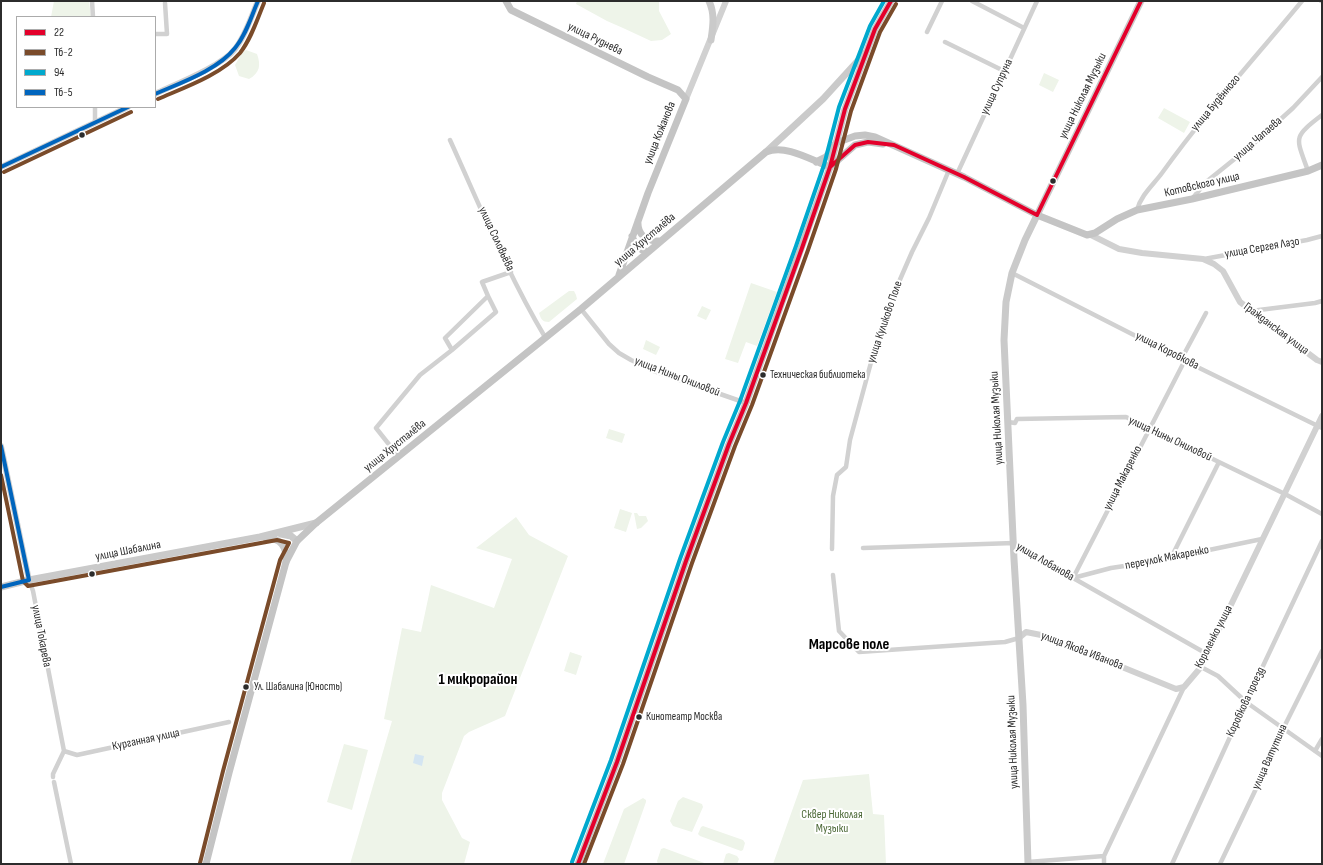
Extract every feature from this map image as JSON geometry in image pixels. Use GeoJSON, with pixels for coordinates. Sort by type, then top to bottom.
{"type":"FeatureCollection","features":[{"type":"Feature","properties":{"kind":"main road","name":"улица Руднева"},"geometry":{"type":"LineString","coordinates":[[506,1],[511,10],[648,77],[678,90],[686,99]]}},
{"type":"Feature","properties":{"kind":"main road"},"geometry":{"type":"LineString","coordinates":[[709,1],[712,7],[713,21],[711,40]]}},
{"type":"Feature","properties":{"kind":"main road"},"geometry":{"type":"LineString","coordinates":[[578,864],[619,756],[686,561],[729,444],[746,403],[830,166],[845,109],[875,29],[891,1]]}},
{"type":"Feature","properties":{"kind":"main road","name":"улица Николая Музыки"},"geometry":{"type":"LineString","coordinates":[[1028,863],[1024,713],[1014,543],[1004,323],[1006,302],[1012,273],[1025,240],[1141,1]]}},
{"type":"Feature","properties":{"kind":"main road","name":"улица Хрусталёва"},"geometry":{"type":"LineString","coordinates":[[206,864],[228,773],[286,562],[297,541],[316,523],[509,368],[766,152],[823,99],[864,54],[869,46]]}},
{"type":"Feature","properties":{"kind":"main road","name":"улица Кожанова"},"geometry":{"type":"LineString","coordinates":[[619,276],[638,219],[686,99]]}},
{"type":"Feature","properties":{"kind":"main road"},"geometry":{"type":"LineString","coordinates":[[840,128],[846,140],[855,145]]}},
{"type":"Feature","properties":{"kind":"main road"},"geometry":{"type":"LineString","coordinates":[[816,162],[826,157],[836,143],[855,136],[865,135],[874,137],[949,170],[1037,215],[1082,234],[1091,235]]}},
{"type":"Feature","properties":{"kind":"main road"},"geometry":{"type":"LineString","coordinates":[[830,166],[855,145],[868,142],[894,145]]}},
{"type":"Feature","properties":{"kind":"main road"},"geometry":{"type":"LineString","coordinates":[[766,152],[772,150],[785,150],[830,166]]}},
{"type":"Feature","properties":{"kind":"main road","name":"Котовского улица"},"geometry":{"type":"LineString","coordinates":[[1091,235],[1117,219],[1137,210],[1192,199],[1308,171],[1322,165]]}},
{"type":"Feature","properties":{"kind":"main road"},"geometry":{"type":"LineString","coordinates":[[638,219],[638,227],[641,234],[646,239],[653,242],[661,241]]}},
{"type":"Feature","properties":{"kind":"main road"},"geometry":{"type":"LineString","coordinates":[[632,236],[638,247],[643,251],[648,252]]}},
{"type":"Feature","properties":{"kind":"main road","name":"улица Шабалина"},"geometry":{"type":"LineString","coordinates":[[1,587],[29,580],[277,534],[316,523]]}},
{"type":"Feature","properties":{"kind":"main road","name":"улица Шабалина"},"geometry":{"type":"LineString","coordinates":[[277,534],[291,536],[297,541]]}},
{"type":"Feature","properties":{"kind":"main road","name":"улица Шабалина"},"geometry":{"type":"LineString","coordinates":[[260,537],[274,538],[281,542],[286,551],[286,562]]}},
{"type":"Feature","properties":{"kind":"street"},"geometry":{"type":"LineString","coordinates":[[92,1],[93,16]]}},
{"type":"Feature","properties":{"kind":"street"},"geometry":{"type":"LineString","coordinates":[[156,94],[218,64],[235,50],[246,30],[258,1]]}},
{"type":"Feature","properties":{"kind":"street","name":"улица Кожанова"},"geometry":{"type":"LineString","coordinates":[[686,99],[726,1]]}},
{"type":"Feature","properties":{"kind":"street"},"geometry":{"type":"LineString","coordinates":[[928,32],[942,1]]}},
{"type":"Feature","properties":{"kind":"street"},"geometry":{"type":"LineString","coordinates":[[972,1],[1024,28]]}},
{"type":"Feature","properties":{"kind":"street","name":"улица Супруна"},"geometry":{"type":"LineString","coordinates":[[957,174],[1037,1]]}},
{"type":"Feature","properties":{"kind":"street","name":"улица Будённого"},"geometry":{"type":"LineString","coordinates":[[1137,210],[1144,195],[1152,187],[1186,140],[1302,1]]}},
{"type":"Feature","properties":{"kind":"street"},"geometry":{"type":"LineString","coordinates":[[156,34],[167,34],[165,3]]}},
{"type":"Feature","properties":{"kind":"street"},"geometry":{"type":"LineString","coordinates":[[945,42],[1004,71]]}},
{"type":"Feature","properties":{"kind":"street","name":"улица Чапаева"},"geometry":{"type":"LineString","coordinates":[[1192,199],[1206,182],[1252,145],[1293,108],[1322,77]]}},
{"type":"Feature","properties":{"kind":"street","name":"улица Руднева"},"geometry":{"type":"LineString","coordinates":[[678,90],[689,90]]}},
{"type":"Feature","properties":{"kind":"street"},"geometry":{"type":"LineString","coordinates":[[94,123],[95,108]]}},
{"type":"Feature","properties":{"kind":"street"},"geometry":{"type":"LineString","coordinates":[[1,167],[126,108]]}},
{"type":"Feature","properties":{"kind":"street"},"geometry":{"type":"LineString","coordinates":[[1308,171],[1298,143],[1299,138],[1304,128],[1322,115]]}},
{"type":"Feature","properties":{"kind":"street","name":"улица Соловьёва"},"geometry":{"type":"LineString","coordinates":[[450,140],[532,316],[545,337]]}},
{"type":"Feature","properties":{"kind":"street","name":"улица Куликово Поле"},"geometry":{"type":"LineString","coordinates":[[832,549],[832,496],[837,474],[846,467],[850,440],[874,355],[885,326],[895,291],[929,218],[949,170]]}},
{"type":"Feature","properties":{"kind":"street"},"geometry":{"type":"LineString","coordinates":[[1091,235],[1119,249],[1142,253],[1202,259]]}},
{"type":"Feature","properties":{"kind":"street","name":"улица Сергея Лазо"},"geometry":{"type":"LineString","coordinates":[[1202,259],[1322,236]]}},
{"type":"Feature","properties":{"kind":"street","name":"Гражданская улица"},"geometry":{"type":"LineString","coordinates":[[1202,259],[1214,264],[1223,271],[1240,302],[1316,360],[1322,362]]}},
{"type":"Feature","properties":{"kind":"street"},"geometry":{"type":"LineString","coordinates":[[399,457],[376,428],[420,375],[496,312],[482,282],[511,272]]}},
{"type":"Feature","properties":{"kind":"street","name":"улица Коробкова"},"geometry":{"type":"LineString","coordinates":[[1012,273],[1320,427]]}},
{"type":"Feature","properties":{"kind":"street"},"geometry":{"type":"LineString","coordinates":[[452,350],[445,338],[488,296]]}},
{"type":"Feature","properties":{"kind":"street"},"geometry":{"type":"LineString","coordinates":[[1251,311],[1322,301]]}},
{"type":"Feature","properties":{"kind":"street","name":"улица Нины Ониловой"},"geometry":{"type":"LineString","coordinates":[[581,308],[609,344],[619,353],[631,360],[654,371],[746,403]]}},
{"type":"Feature","properties":{"kind":"street","name":"улица Макаренко"},"geometry":{"type":"LineString","coordinates":[[1073,578],[1184,360],[1183,356],[1206,313]]}},
{"type":"Feature","properties":{"kind":"street","name":"Короленко улица"},"geometry":{"type":"LineString","coordinates":[[1104,864],[1104,856],[1184,687],[1201,667],[1208,654],[1262,540],[1320,427],[1322,416]]}},
{"type":"Feature","properties":{"kind":"street","name":"улица Нины Ониловой"},"geometry":{"type":"LineString","coordinates":[[1008,422],[1015,423],[1017,419],[1126,417],[1285,494],[1322,514]]}},
{"type":"Feature","properties":{"kind":"street","name":"улица Токарева"},"geometry":{"type":"LineString","coordinates":[[1,446],[4,473],[29,580],[33,591],[64,751]]}},
{"type":"Feature","properties":{"kind":"street"},"geometry":{"type":"LineString","coordinates":[[1171,558],[1219,462]]}},
{"type":"Feature","properties":{"kind":"street","name":"переулок Макаренко"},"geometry":{"type":"LineString","coordinates":[[1073,578],[1111,568],[1262,540]]}},
{"type":"Feature","properties":{"kind":"street","name":"Коробкова проезд"},"geometry":{"type":"LineString","coordinates":[[1172,864],[1322,541]]}},
{"type":"Feature","properties":{"kind":"street","name":"улица Лобанова"},"geometry":{"type":"LineString","coordinates":[[863,548],[1014,543],[1022,549],[1208,654]]}},
{"type":"Feature","properties":{"kind":"street","name":"улица Якова Иванова"},"geometry":{"type":"LineString","coordinates":[[833,575],[839,631],[859,652],[1004,642],[1019,638],[1026,632],[1046,636],[1176,689],[1184,687]]}},
{"type":"Feature","properties":{"kind":"street","name":"улица Ватутина"},"geometry":{"type":"LineString","coordinates":[[1220,864],[1276,747],[1282,729],[1322,652]]}},
{"type":"Feature","properties":{"kind":"street"},"geometry":{"type":"LineString","coordinates":[[1201,667],[1218,676],[1246,702],[1322,756]]}},
{"type":"Feature","properties":{"kind":"street","name":"Курганная улица"},"geometry":{"type":"LineString","coordinates":[[64,751],[77,755],[229,722]]}},
{"type":"Feature","properties":{"kind":"street"},"geometry":{"type":"LineString","coordinates":[[1315,751],[1322,739]]}},
{"type":"Feature","properties":{"kind":"street"},"geometry":{"type":"LineString","coordinates":[[64,751],[53,774],[71,864]]}},
{"type":"Feature","properties":{"kind":"street"},"geometry":{"type":"LineString","coordinates":[[1028,863],[1104,856]]}},
{"type":"Feature","properties":{"kind":"green space"},"geometry":{"type":"Polygon","coordinates":[[[54,1],[89,1],[91,16],[51,16],[54,1]]]}},
{"type":"Feature","properties":{"kind":"green space"},"geometry":{"type":"Polygon","coordinates":[[[577,1],[659,1],[659,11],[671,34],[662,40],[651,41],[607,21],[576,4],[577,1]]]}},
{"type":"Feature","properties":{"kind":"green space"},"geometry":{"type":"Polygon","coordinates":[[[246,50],[257,54],[259,62],[259,68],[253,77],[249,79],[239,76],[235,65],[242,53],[246,50]]]}},
{"type":"Feature","properties":{"kind":"green space"},"geometry":{"type":"Polygon","coordinates":[[[1044,73],[1059,80],[1053,92],[1039,85],[1044,73]]]}},
{"type":"Feature","properties":{"kind":"green space"},"geometry":{"type":"Polygon","coordinates":[[[1164,108],[1190,122],[1184,133],[1158,118],[1164,108]]]}},
{"type":"Feature","properties":{"kind":"green space"},"geometry":{"type":"Polygon","coordinates":[[[751,283],[777,292],[757,346],[746,342],[738,363],[725,359],[751,283]]]}},
{"type":"Feature","properties":{"kind":"green space"},"geometry":{"type":"Polygon","coordinates":[[[569,291],[574,291],[577,299],[549,322],[542,320],[539,313],[569,291]]]}},
{"type":"Feature","properties":{"kind":"green space"},"geometry":{"type":"Polygon","coordinates":[[[702,306],[711,310],[706,320],[697,316],[702,306]]]}},
{"type":"Feature","properties":{"kind":"green space"},"geometry":{"type":"Polygon","coordinates":[[[646,340],[660,347],[656,355],[643,349],[646,340]]]}},
{"type":"Feature","properties":{"kind":"green space"},"geometry":{"type":"Polygon","coordinates":[[[609,429],[625,434],[622,443],[606,438],[609,429]]]}},
{"type":"Feature","properties":{"kind":"green space"},"geometry":{"type":"Polygon","coordinates":[[[620,509],[632,513],[626,532],[614,528],[620,509]]]}},
{"type":"Feature","properties":{"kind":"green space"},"geometry":{"type":"Polygon","coordinates":[[[634,513],[637,513],[639,516],[646,516],[648,521],[641,528],[637,529],[634,513]]]}},
{"type":"Feature","properties":{"kind":"green space"},"geometry":{"type":"Polygon","coordinates":[[[516,517],[529,535],[568,556],[505,716],[469,732],[464,736],[442,793],[442,800],[462,838],[470,842],[464,864],[350,864],[392,721],[384,719],[402,628],[421,632],[431,585],[494,608],[512,559],[476,548],[516,517]]]}},
{"type":"Feature","properties":{"kind":"green space"},"geometry":{"type":"Polygon","coordinates":[[[570,652],[582,656],[576,675],[564,671],[570,652]]]}},
{"type":"Feature","properties":{"kind":"green space"},"geometry":{"type":"Polygon","coordinates":[[[344,744],[368,750],[352,810],[327,802],[344,744]]]}},
{"type":"Feature","properties":{"kind":"green space","name":"Сквер Николая Музыки"},"geometry":{"type":"Polygon","coordinates":[[[869,774],[873,814],[884,815],[886,864],[773,864],[803,780],[869,774]]]}},
{"type":"Feature","properties":{"kind":"green space"},"geometry":{"type":"Polygon","coordinates":[[[683,797],[702,804],[703,807],[692,832],[673,826],[670,821],[678,801],[683,797]]]}},
{"type":"Feature","properties":{"kind":"green space"},"geometry":{"type":"Polygon","coordinates":[[[643,798],[646,802],[624,864],[603,864],[624,809],[643,798]]]}},
{"type":"Feature","properties":{"kind":"green space"},"geometry":{"type":"Polygon","coordinates":[[[703,826],[743,840],[745,843],[743,850],[741,851],[700,836],[698,834],[703,826]]]}},
{"type":"Feature","properties":{"kind":"green space"},"geometry":{"type":"Polygon","coordinates":[[[664,848],[707,864],[658,864],[657,861],[661,849],[664,848]]]}},
{"type":"Feature","properties":{"kind":"green space"},"geometry":{"type":"Polygon","coordinates":[[[729,853],[737,856],[739,859],[737,864],[723,864],[726,854],[729,853]]]}},
{"type":"Feature","properties":{"kind":"water"},"geometry":{"type":"Polygon","coordinates":[[[415,754],[424,756],[422,766],[413,763],[415,754]]]}},
{"type":"Feature","properties":{"kind":"transit line","name":"Тб-5"},"geometry":{"type":"LineString","coordinates":[[156,94],[198,75],[228,56],[239,43],[258,1]]}},
{"type":"Feature","properties":{"kind":"transit line","name":"94"},"geometry":{"type":"LineString","coordinates":[[572,862],[611,760],[680,559],[723,442],[740,401],[796,246],[824,165],[839,107],[870,26],[884,1]]}},
{"type":"Feature","properties":{"kind":"transit line","name":"22"},"geometry":{"type":"LineString","coordinates":[[578,864],[617,762],[686,561],[729,444],[746,403],[802,248],[830,167],[845,109],[875,29],[891,1]]}},
{"type":"Feature","properties":{"kind":"transit line","name":"22"},"geometry":{"type":"LineString","coordinates":[[830,167],[855,145],[868,142],[894,145],[964,177],[1037,215],[1141,1]]}},
{"type":"Feature","properties":{"kind":"transit line","name":"Тб-2"},"geometry":{"type":"LineString","coordinates":[[158,99],[201,80],[223,68],[232,61],[240,53],[247,42],[254,29],[264,3]]}},
{"type":"Feature","properties":{"kind":"transit line","name":"Тб-2"},"geometry":{"type":"LineString","coordinates":[[584,864],[623,764],[692,563],[735,446],[752,405],[808,250],[836,169],[851,111],[880,32],[896,4]]}},
{"type":"Feature","properties":{"kind":"transit line","name":"Тб-5"},"geometry":{"type":"LineString","coordinates":[[1,167],[126,108]]}},
{"type":"Feature","properties":{"kind":"transit line","name":"Тб-2"},"geometry":{"type":"LineString","coordinates":[[4,172],[131,112]]}},
{"type":"Feature","properties":{"kind":"transit line","name":"Тб-5"},"geometry":{"type":"LineString","coordinates":[[1,446],[29,580],[1,587]]}},
{"type":"Feature","properties":{"kind":"transit line","name":"Тб-2"},"geometry":{"type":"LineString","coordinates":[[1,475],[23,581],[28,586],[277,540],[289,543],[280,560],[223,771],[200,863]]}},
{"type":"Feature","properties":{"kind":"place","name":"Техническая библиотека"},"geometry":{"type":"Point","coordinates":[763,375]}},
{"type":"Feature","properties":{"kind":"place","name":"Ул. Шабалина (Юность)"},"geometry":{"type":"Point","coordinates":[246,687]}},
{"type":"Feature","properties":{"kind":"place","name":"Кинотеатр Москва"},"geometry":{"type":"Point","coordinates":[639,717]}},
{"type":"Feature","properties":{"kind":"district","name":"Марсове поле"},"geometry":{"type":"Point","coordinates":[849,645]}},
{"type":"Feature","properties":{"kind":"district","name":"1 микрорайон"},"geometry":{"type":"Point","coordinates":[478,680]}}]}
